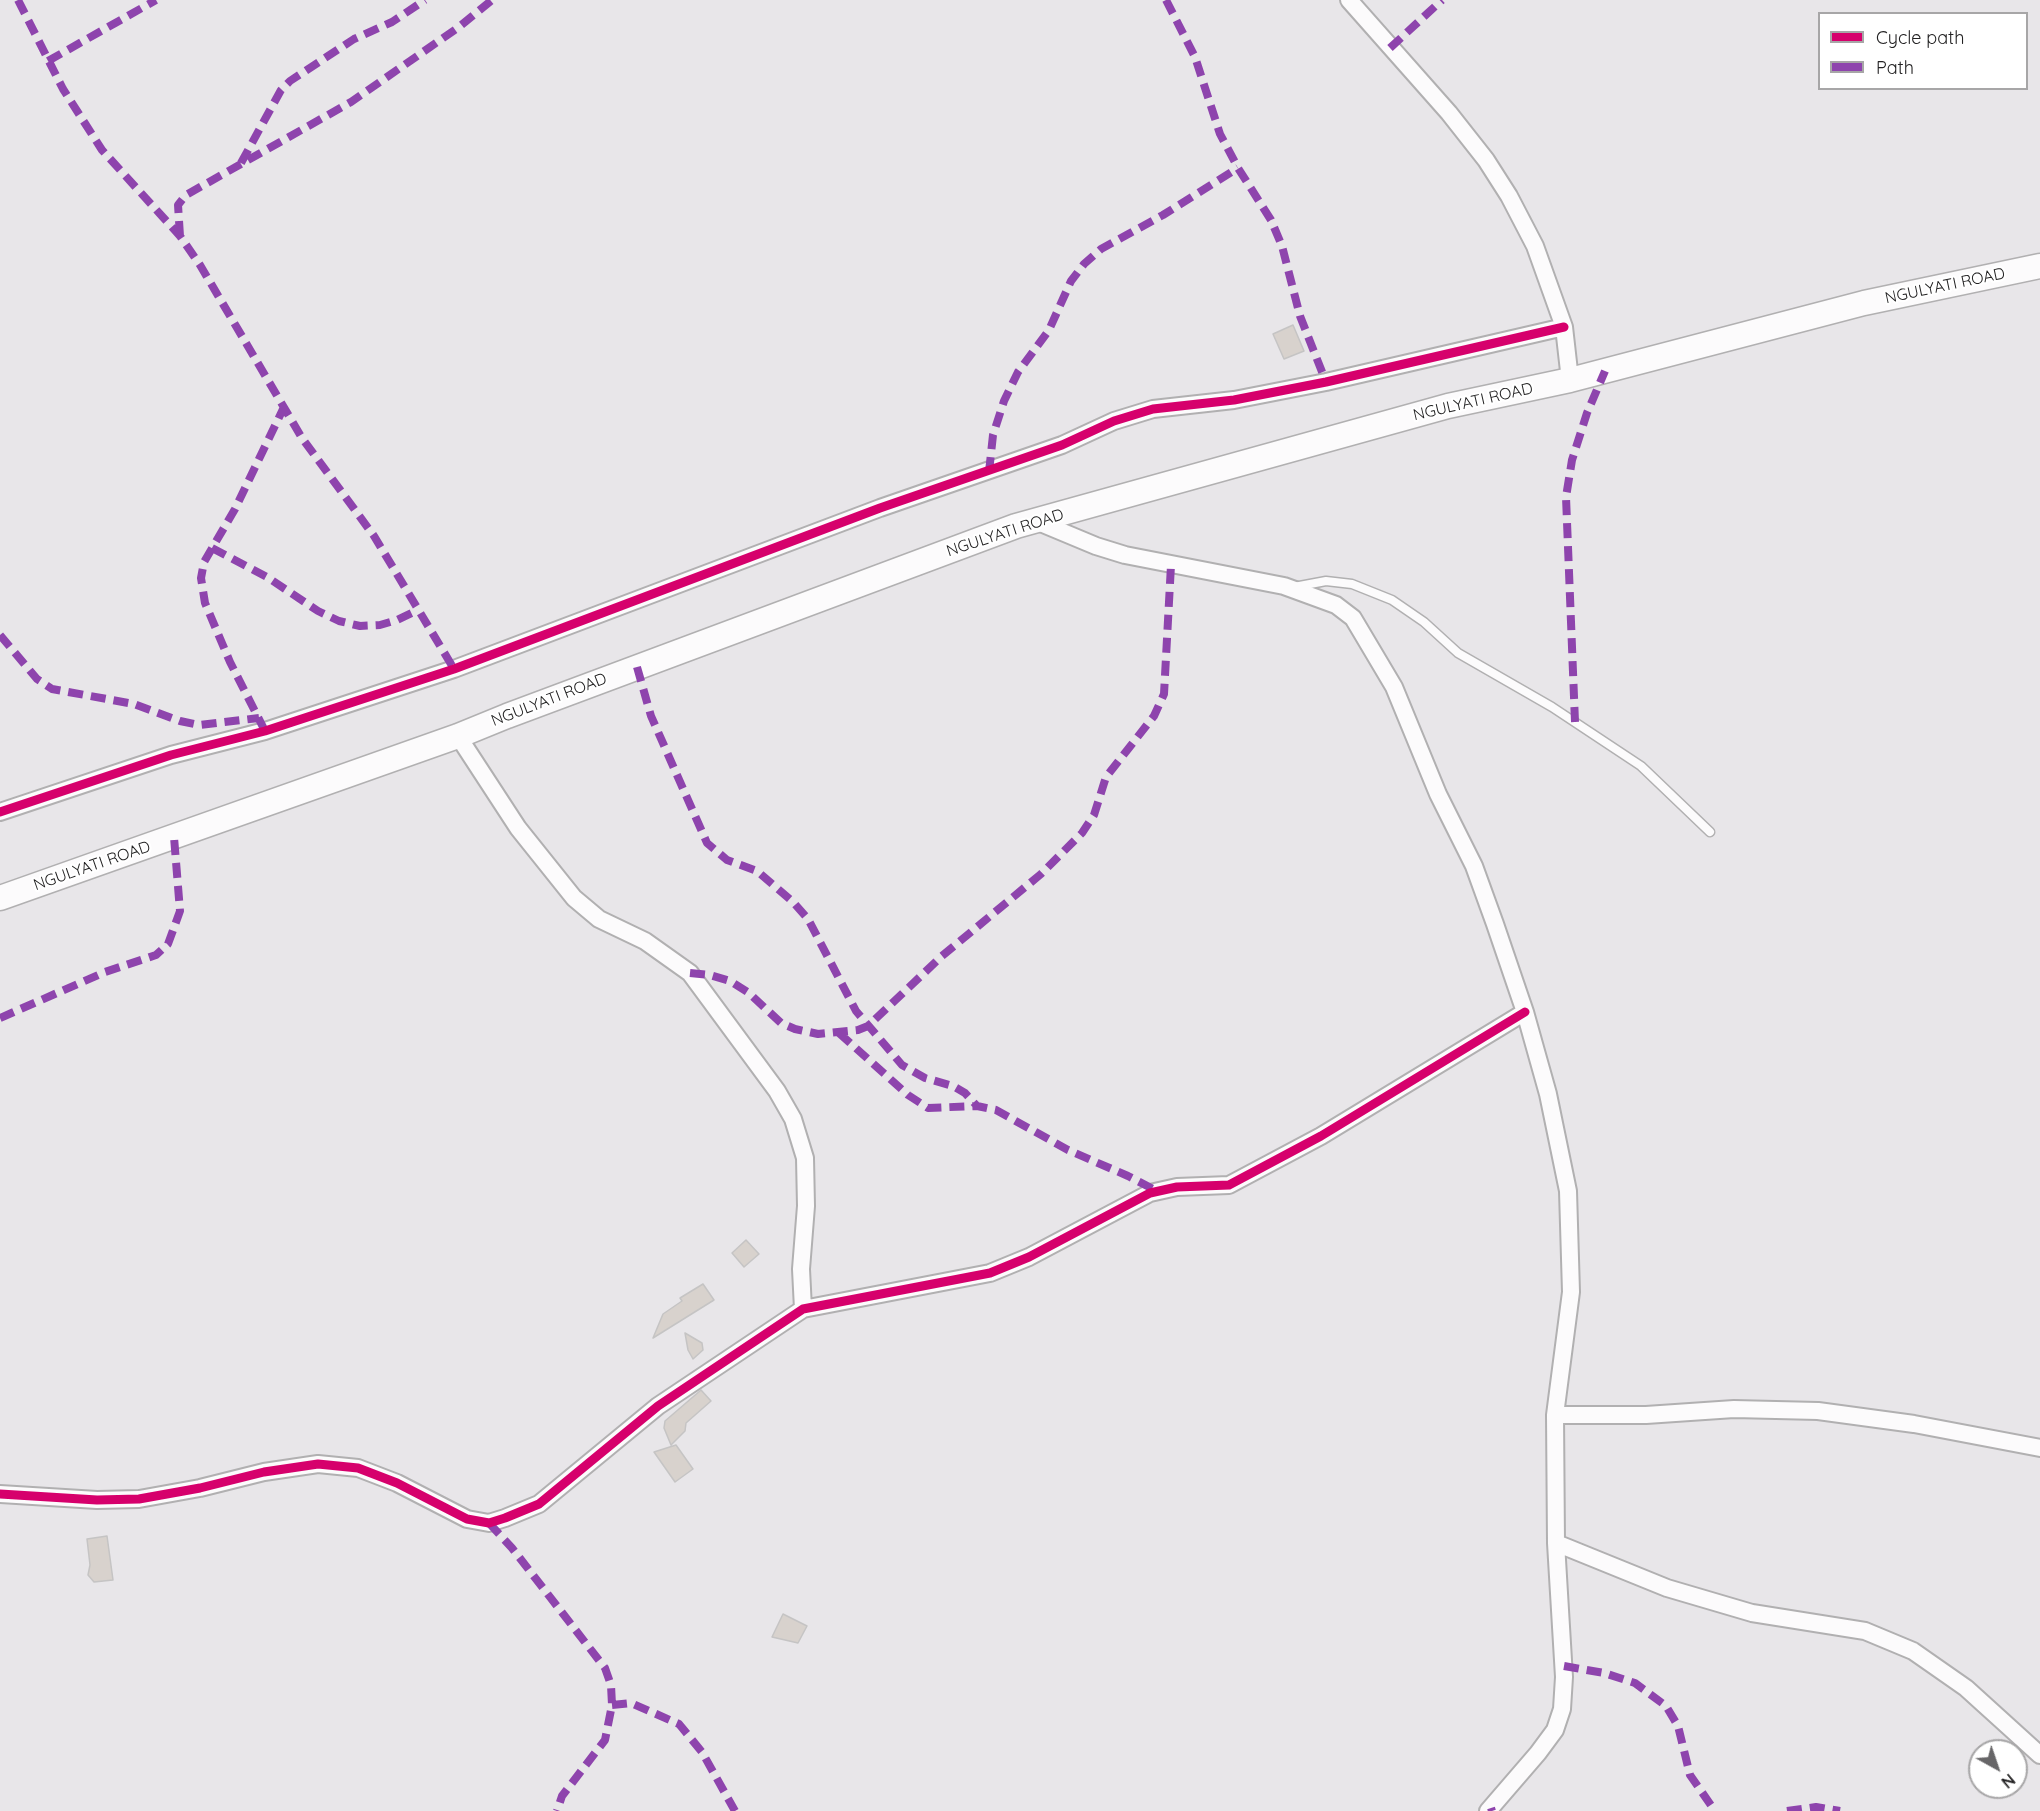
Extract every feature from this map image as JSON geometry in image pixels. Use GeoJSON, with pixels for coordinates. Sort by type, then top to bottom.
{"type":"FeatureCollection","features":[{"type":"Feature","properties":{"kind":"main road","name":"NGULYATI ROAD"},"geometry":{"type":"LineString","coordinates":[[0,898],[458,736],[528,708],[1036,521],[1448,406],[1570,380],[1864,303],[2040,266]]}},
{"type":"Feature","properties":{"kind":"street"},"geometry":{"type":"LineString","coordinates":[[1349,0],[1449,113],[1486,160],[1535,246],[1564,327],[1570,380]]}},
{"type":"Feature","properties":{"kind":"street"},"geometry":{"type":"LineString","coordinates":[[0,812],[171,755],[265,731],[454,669],[880,508],[1062,445],[1114,421],[1153,409],[1234,400],[1316,384],[1564,327]]}},
{"type":"Feature","properties":{"kind":"street"},"geometry":{"type":"LineString","coordinates":[[1036,521],[1096,546],[1125,555],[1289,588],[1336,605],[1353,618],[1368,639],[1394,687],[1438,794],[1474,867],[1525,1012],[1548,1094],[1568,1191],[1570,1292],[1555,1415],[1556,1543],[1564,1677],[1562,1709],[1555,1730],[1488,1811]]}},
{"type":"Feature","properties":{"kind":"street"},"geometry":{"type":"LineString","coordinates":[[458,736],[518,828],[574,898],[599,919],[645,941],[690,973],[777,1091],[793,1119],[804,1158],[806,1206],[801,1269],[803,1309]]}},
{"type":"Feature","properties":{"kind":"street"},"geometry":{"type":"LineString","coordinates":[[0,1494],[97,1500],[139,1499],[200,1488],[264,1472],[318,1464],[358,1468],[397,1483],[467,1518],[489,1523],[539,1504],[658,1406],[803,1309],[990,1273],[1029,1257],[1150,1193],[1177,1187],[1229,1185],[1321,1136],[1525,1012]]}},
{"type":"Feature","properties":{"kind":"street"},"geometry":{"type":"LineString","coordinates":[[1555,1415],[1646,1415],[1734,1409],[1818,1411],[1914,1424],[2040,1448]]}},
{"type":"Feature","properties":{"kind":"street"},"geometry":{"type":"LineString","coordinates":[[1556,1543],[1666,1588],[1752,1613],[1865,1631],[1913,1651],[1965,1688],[2040,1755]]}},
{"type":"Feature","properties":{"kind":"lane"},"geometry":{"type":"LineString","coordinates":[[1289,588],[1326,581],[1352,584],[1392,600],[1424,621],[1458,653],[1552,707],[1641,766],[1710,832]]}},
{"type":"Feature","properties":{"kind":"building"},"geometry":{"type":"Polygon","coordinates":[[[1293,325],[1304,351],[1284,359],[1273,334],[1293,325]]]}},
{"type":"Feature","properties":{"kind":"building"},"geometry":{"type":"Polygon","coordinates":[[[746,1240],[759,1254],[744,1267],[732,1253],[746,1240]]]}},
{"type":"Feature","properties":{"kind":"building"},"geometry":{"type":"Polygon","coordinates":[[[703,1284],[714,1300],[653,1338],[663,1314],[682,1301],[680,1298],[703,1284]]]}},
{"type":"Feature","properties":{"kind":"building"},"geometry":{"type":"Polygon","coordinates":[[[685,1333],[702,1343],[703,1350],[693,1359],[688,1350],[685,1333]]]}},
{"type":"Feature","properties":{"kind":"building"},"geometry":{"type":"Polygon","coordinates":[[[701,1390],[711,1401],[686,1423],[685,1431],[671,1445],[664,1428],[665,1421],[701,1390]]]}},
{"type":"Feature","properties":{"kind":"building"},"geometry":{"type":"Polygon","coordinates":[[[676,1445],[693,1469],[675,1482],[654,1452],[676,1445]]]}},
{"type":"Feature","properties":{"kind":"building"},"geometry":{"type":"Polygon","coordinates":[[[107,1536],[113,1580],[94,1582],[88,1575],[90,1565],[87,1539],[107,1536]]]}},
{"type":"Feature","properties":{"kind":"building"},"geometry":{"type":"Polygon","coordinates":[[[783,1614],[807,1626],[798,1643],[772,1637],[783,1614]]]}},
{"type":"Feature","properties":{"kind":"marked path"},"geometry":{"type":"LineString","coordinates":[[18,0],[63,89],[102,150],[180,236],[200,265],[302,438],[374,536],[454,669]]}},
{"type":"Feature","properties":{"kind":"marked path"},"geometry":{"type":"LineString","coordinates":[[48,61],[156,0]]}},
{"type":"Feature","properties":{"kind":"marked path"},"geometry":{"type":"LineString","coordinates":[[241,163],[281,90],[290,81],[354,39],[392,22],[425,0]]}},
{"type":"Feature","properties":{"kind":"marked path"},"geometry":{"type":"LineString","coordinates":[[180,236],[178,205],[186,195],[351,102],[459,27],[492,0]]}},
{"type":"Feature","properties":{"kind":"marked path"},"geometry":{"type":"LineString","coordinates":[[1166,0],[1195,57],[1220,134],[1238,168],[1271,220],[1282,246],[1300,316],[1326,382]]}},
{"type":"Feature","properties":{"kind":"marked path"},"geometry":{"type":"LineString","coordinates":[[1390,48],[1442,0]]}},
{"type":"Feature","properties":{"kind":"marked path"},"geometry":{"type":"LineString","coordinates":[[989,472],[993,435],[1004,401],[1018,372],[1049,330],[1071,281],[1084,264],[1101,249],[1163,215],[1238,168]]}},
{"type":"Feature","properties":{"kind":"marked path"},"geometry":{"type":"LineString","coordinates":[[1575,722],[1566,497],[1572,460],[1587,413],[1605,371]]}},
{"type":"Feature","properties":{"kind":"marked path"},"geometry":{"type":"LineString","coordinates":[[265,731],[230,662],[205,603],[201,578],[204,562],[235,509],[284,407]]}},
{"type":"Feature","properties":{"kind":"marked path"},"geometry":{"type":"LineString","coordinates":[[212,548],[267,577],[318,611],[339,621],[360,626],[380,625],[418,610]]}},
{"type":"Feature","properties":{"kind":"marked path"},"geometry":{"type":"LineString","coordinates":[[690,973],[710,975],[730,981],[749,993],[781,1023],[795,1029],[818,1034],[858,1030],[868,1026],[942,956],[1041,874],[1082,833],[1094,815],[1106,777],[1154,716],[1164,694],[1171,565]]}},
{"type":"Feature","properties":{"kind":"marked path"},"geometry":{"type":"LineString","coordinates":[[0,635],[37,679],[52,689],[134,704],[180,721],[199,725],[259,718]]}},
{"type":"Feature","properties":{"kind":"marked path"},"geometry":{"type":"LineString","coordinates":[[637,667],[651,716],[707,843],[727,860],[757,871],[793,902],[808,919],[856,1011],[902,1065],[925,1078],[953,1086],[965,1093],[977,1106]]}},
{"type":"Feature","properties":{"kind":"marked path"},"geometry":{"type":"LineString","coordinates":[[0,1018],[105,972],[156,955],[168,944],[180,911],[174,837]]}},
{"type":"Feature","properties":{"kind":"marked path"},"geometry":{"type":"LineString","coordinates":[[839,1033],[908,1095],[928,1108],[977,1106],[996,1110],[1068,1150],[1157,1191]]}},
{"type":"Feature","properties":{"kind":"marked path"},"geometry":{"type":"LineString","coordinates":[[489,1523],[512,1548],[605,1668],[611,1685],[612,1705],[605,1740],[562,1796],[557,1811]]}},
{"type":"Feature","properties":{"kind":"marked path"},"geometry":{"type":"LineString","coordinates":[[1564,1666],[1604,1673],[1635,1683],[1666,1706],[1678,1726],[1690,1775],[1715,1811]]}},
{"type":"Feature","properties":{"kind":"marked path"},"geometry":{"type":"LineString","coordinates":[[612,1705],[631,1703],[679,1724],[702,1752],[735,1811]]}},
{"type":"Feature","properties":{"kind":"marked path"},"geometry":{"type":"LineString","coordinates":[[1787,1811],[1816,1807],[1840,1811]]}},
{"type":"Feature","properties":{"kind":"cycle path"},"geometry":{"type":"LineString","coordinates":[[0,812],[171,755],[265,731],[454,669],[880,508],[1062,445],[1114,421],[1153,409],[1234,400],[1326,382],[1564,327]]}},
{"type":"Feature","properties":{"kind":"cycle path"},"geometry":{"type":"LineString","coordinates":[[0,1494],[97,1500],[139,1499],[200,1488],[264,1472],[318,1464],[358,1468],[397,1483],[467,1519],[489,1523],[505,1518],[539,1504],[658,1406],[803,1309],[990,1273],[1029,1257],[1150,1193],[1177,1187],[1229,1185],[1321,1136],[1525,1012]]}}]}
